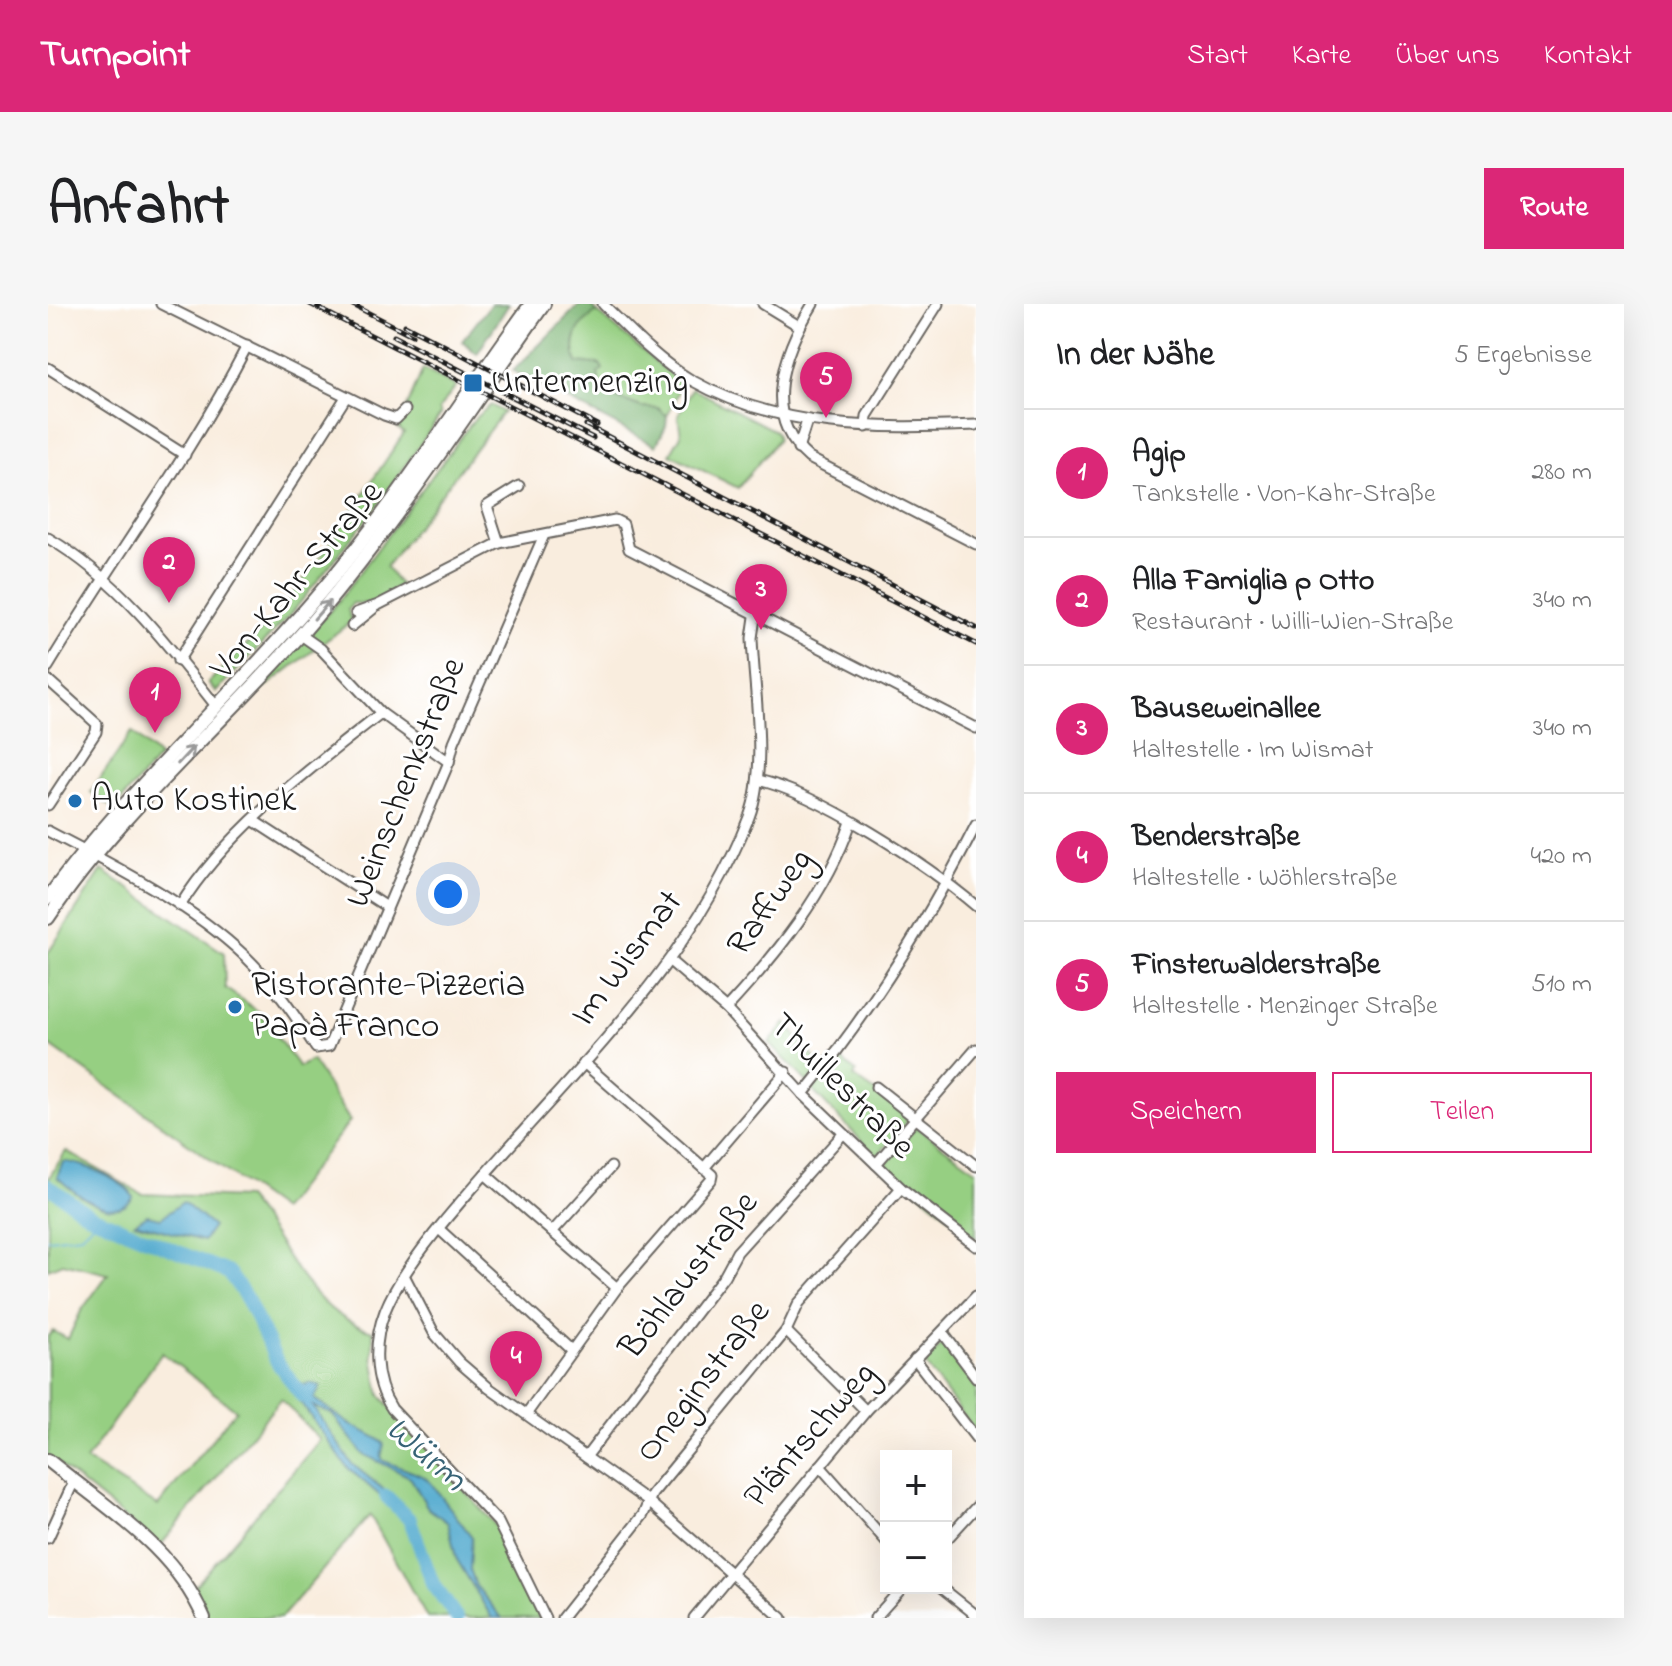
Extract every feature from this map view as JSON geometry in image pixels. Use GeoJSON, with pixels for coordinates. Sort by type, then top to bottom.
{"type":"FeatureCollection","features":[{"type":"Feature","properties":{"kind":"main road","name":"Von-Kahr-Straße"},"geometry":{"type":"LineString","coordinates":[[48,918],[91,852],[216,706],[320,593],[394,500],[531,304]]}},
{"type":"Feature","properties":{"kind":"main road","name":"Von-Kahr-Straße"},"geometry":{"type":"LineString","coordinates":[[48,898],[301,635],[402,507],[544,304]]}},
{"type":"Feature","properties":{"kind":"main road"},"geometry":{"type":"LineString","coordinates":[[48,1460],[154,1546],[177,1570],[204,1618]]}},
{"type":"Feature","properties":{"kind":"street"},"geometry":{"type":"LineString","coordinates":[[161,304],[396,419],[405,410]]}},
{"type":"Feature","properties":{"kind":"street"},"geometry":{"type":"LineString","coordinates":[[603,304],[648,350],[691,380],[781,416],[866,427],[976,425]]}},
{"type":"Feature","properties":{"kind":"street"},"geometry":{"type":"LineString","coordinates":[[763,304],[799,326]]}},
{"type":"Feature","properties":{"kind":"street"},"geometry":{"type":"LineString","coordinates":[[813,304],[799,326],[788,354],[781,416],[789,438],[809,458],[976,544]]}},
{"type":"Feature","properties":{"kind":"street"},"geometry":{"type":"LineString","coordinates":[[866,427],[867,416],[938,304]]}},
{"type":"Feature","properties":{"kind":"street"},"geometry":{"type":"LineString","coordinates":[[48,667],[103,575],[185,455],[247,346]]}},
{"type":"Feature","properties":{"kind":"street"},"geometry":{"type":"LineString","coordinates":[[48,368],[185,455]]}},
{"type":"Feature","properties":{"kind":"street"},"geometry":{"type":"LineString","coordinates":[[178,661],[346,397]]}},
{"type":"Feature","properties":{"kind":"street"},"geometry":{"type":"LineString","coordinates":[[798,449],[807,421]]}},
{"type":"Feature","properties":{"kind":"street"},"geometry":{"type":"LineString","coordinates":[[499,543],[487,506],[519,486]]}},
{"type":"Feature","properties":{"kind":"street"},"geometry":{"type":"LineString","coordinates":[[356,613],[378,605],[499,543],[583,525],[620,522],[629,549],[755,617],[976,728]]}},
{"type":"Feature","properties":{"kind":"street","name":"Weinschenkstraße"},"geometry":{"type":"LineString","coordinates":[[180,906],[247,958],[287,1005],[316,1048],[322,1050],[334,1038],[449,762],[454,742],[544,535]]}},
{"type":"Feature","properties":{"kind":"street"},"geometry":{"type":"LineString","coordinates":[[48,538],[103,575],[216,706]]}},
{"type":"Feature","properties":{"kind":"street"},"geometry":{"type":"LineString","coordinates":[[352,626],[378,605]]}},
{"type":"Feature","properties":{"kind":"street","name":"Im Wismat"},"geometry":{"type":"LineString","coordinates":[[545,1618],[498,1522],[399,1417],[381,1392],[377,1335],[386,1307],[439,1229],[670,961],[717,886],[750,815],[758,780],[752,638],[755,617]]}},
{"type":"Feature","properties":{"kind":"street"},"geometry":{"type":"LineString","coordinates":[[301,635],[321,649],[381,713],[449,762]]}},
{"type":"Feature","properties":{"kind":"street"},"geometry":{"type":"LineString","coordinates":[[48,680],[97,724],[96,732],[48,805]]}},
{"type":"Feature","properties":{"kind":"street"},"geometry":{"type":"LineString","coordinates":[[48,831],[91,852],[180,906],[283,792],[381,713]]}},
{"type":"Feature","properties":{"kind":"street"},"geometry":{"type":"LineString","coordinates":[[758,780],[819,803],[947,882],[976,906]]}},
{"type":"Feature","properties":{"kind":"street"},"geometry":{"type":"LineString","coordinates":[[254,821],[387,907]]}},
{"type":"Feature","properties":{"kind":"street","name":"Raffweg"},"geometry":{"type":"LineString","coordinates":[[726,1009],[757,975],[803,912],[830,869],[851,822]]}},
{"type":"Feature","properties":{"kind":"street"},"geometry":{"type":"LineString","coordinates":[[803,1094],[880,994],[947,882],[976,825]]}},
{"type":"Feature","properties":{"kind":"street","name":"Thuillestraße"},"geometry":{"type":"LineString","coordinates":[[670,961],[726,1009],[843,1134],[901,1188],[976,1246]]}},
{"type":"Feature","properties":{"kind":"street"},"geometry":{"type":"LineString","coordinates":[[876,1164],[976,1049]]}},
{"type":"Feature","properties":{"kind":"street"},"geometry":{"type":"LineString","coordinates":[[527,1413],[570,1349],[617,1288],[711,1180],[704,1168],[584,1063]]}},
{"type":"Feature","properties":{"kind":"street"},"geometry":{"type":"LineString","coordinates":[[704,1168],[786,1072]]}},
{"type":"Feature","properties":{"kind":"street","name":"Thuillestraße"},"geometry":{"type":"LineString","coordinates":[[876,1087],[976,1166]]}},
{"type":"Feature","properties":{"kind":"street","name":"Böhlaustraße"},"geometry":{"type":"LineString","coordinates":[[586,1457],[724,1276],[737,1252],[843,1134]]}},
{"type":"Feature","properties":{"kind":"street"},"geometry":{"type":"LineString","coordinates":[[552,1232],[611,1167]]}},
{"type":"Feature","properties":{"kind":"street"},"geometry":{"type":"LineString","coordinates":[[485,1174],[617,1288]]}},
{"type":"Feature","properties":{"kind":"street","name":"Oneginstraße"},"geometry":{"type":"LineString","coordinates":[[562,1618],[643,1515],[649,1502],[717,1411],[786,1331],[799,1303],[901,1188]]}},
{"type":"Feature","properties":{"kind":"street"},"geometry":{"type":"LineString","coordinates":[[439,1229],[570,1349]]}},
{"type":"Feature","properties":{"kind":"street"},"geometry":{"type":"LineString","coordinates":[[405,1277],[434,1333],[459,1362],[489,1388],[649,1502],[782,1618]]}},
{"type":"Feature","properties":{"kind":"street","name":"Pläntschweg"},"geometry":{"type":"LineString","coordinates":[[694,1618],[866,1411],[976,1296]]}},
{"type":"Feature","properties":{"kind":"street"},"geometry":{"type":"LineString","coordinates":[[786,1331],[866,1411]]}},
{"type":"Feature","properties":{"kind":"street"},"geometry":{"type":"LineString","coordinates":[[943,1333],[976,1377]]}},
{"type":"Feature","properties":{"kind":"street"},"geometry":{"type":"LineString","coordinates":[[915,1359],[976,1438]]}},
{"type":"Feature","properties":{"kind":"street"},"geometry":{"type":"LineString","coordinates":[[820,1466],[880,1534]]}},
{"type":"Feature","properties":{"kind":"street"},"geometry":{"type":"LineString","coordinates":[[48,1538],[74,1481]]}},
{"type":"Feature","properties":{"kind":"street"},"geometry":{"type":"LineString","coordinates":[[952,1533],[976,1507]]}},
{"type":"Feature","properties":{"kind":"street"},"geometry":{"type":"LineString","coordinates":[[875,1618],[897,1594]]}},
{"type":"Feature","properties":{"kind":"street"},"geometry":{"type":"LineString","coordinates":[[950,1594],[976,1615]]}},
{"type":"Feature","properties":{"kind":"green space"},"geometry":{"type":"Polygon","coordinates":[[[491,304],[509,304],[477,354],[462,341],[491,304]]]}},
{"type":"Feature","properties":{"kind":"green space"},"geometry":{"type":"Polygon","coordinates":[[[580,304],[590,304],[597,312],[576,333],[574,347],[577,363],[600,364],[603,369],[598,373],[601,392],[641,407],[658,408],[667,416],[666,426],[656,446],[513,371],[580,304]]]}},
{"type":"Feature","properties":{"kind":"green space"},"geometry":{"type":"Polygon","coordinates":[[[597,312],[682,384],[667,416],[658,408],[641,407],[601,392],[592,369],[577,363],[574,347],[576,333],[597,312]]]}},
{"type":"Feature","properties":{"kind":"green space"},"geometry":{"type":"Polygon","coordinates":[[[423,369],[456,386],[439,409],[441,414],[381,501],[291,614],[216,692],[208,683],[278,613],[334,538],[404,433],[398,428],[423,369]]]}},
{"type":"Feature","properties":{"kind":"green space"},"geometry":{"type":"Polygon","coordinates":[[[692,388],[775,431],[778,439],[738,488],[670,454],[681,435],[678,416],[692,388]]]}},
{"type":"Feature","properties":{"kind":"green space"},"geometry":{"type":"Polygon","coordinates":[[[491,405],[503,412],[386,567],[400,585],[374,604],[353,603],[348,610],[352,621],[250,699],[337,603],[476,417],[491,405]]]}},
{"type":"Feature","properties":{"kind":"green space"},"geometry":{"type":"Polygon","coordinates":[[[132,732],[159,757],[114,809],[91,792],[132,732]]]}},
{"type":"Feature","properties":{"kind":"green space"},"geometry":{"type":"Polygon","coordinates":[[[102,870],[224,953],[225,988],[259,1012],[299,1067],[312,1060],[350,1121],[281,1210],[48,1044],[48,953],[102,870]]]}},
{"type":"Feature","properties":{"kind":"green space"},"geometry":{"type":"Polygon","coordinates":[[[786,1023],[821,1066],[808,1083],[769,1043],[786,1023]]]}},
{"type":"Feature","properties":{"kind":"green space"},"geometry":{"type":"Polygon","coordinates":[[[839,1058],[856,1072],[854,1077],[907,1114],[909,1119],[879,1154],[874,1154],[812,1090],[839,1058]]]}},
{"type":"Feature","properties":{"kind":"green space"},"geometry":{"type":"Polygon","coordinates":[[[916,1127],[976,1170],[976,1238],[887,1166],[887,1161],[916,1127]]]}},
{"type":"Feature","properties":{"kind":"green space"},"geometry":{"type":"Polygon","coordinates":[[[66,1151],[142,1194],[246,1198],[315,1294],[351,1323],[373,1331],[373,1357],[380,1395],[498,1528],[540,1618],[427,1618],[370,1515],[281,1618],[208,1618],[194,1587],[320,1440],[281,1399],[160,1546],[48,1456],[48,1336],[53,1331],[68,1339],[81,1311],[108,1274],[63,1263],[48,1269],[48,1179],[66,1151]],[[162,1353],[86,1460],[158,1506],[236,1410],[162,1353]]]}},
{"type":"Feature","properties":{"kind":"green space"},"geometry":{"type":"Polygon","coordinates":[[[946,1340],[976,1384],[976,1432],[924,1363],[946,1340]]]}},
{"type":"Feature","properties":{"kind":"water"},"geometry":{"type":"Polygon","coordinates":[[[63,1162],[103,1174],[123,1186],[133,1198],[125,1206],[115,1209],[94,1204],[57,1177],[63,1162]]]}},
{"type":"Feature","properties":{"kind":"water"},"geometry":{"type":"Polygon","coordinates":[[[183,1202],[213,1227],[203,1241],[135,1223],[147,1215],[161,1218],[183,1202]]]}},
{"type":"Feature","properties":{"kind":"water"},"geometry":{"type":"Polygon","coordinates":[[[297,1380],[303,1385],[311,1383],[321,1386],[314,1399],[384,1444],[381,1457],[384,1461],[423,1476],[431,1483],[472,1537],[470,1569],[476,1586],[502,1618],[492,1618],[456,1558],[448,1523],[428,1508],[410,1477],[363,1454],[332,1414],[313,1406],[352,1464],[403,1505],[398,1511],[348,1468],[288,1385],[297,1380]]]}},
{"type":"Feature","properties":{"kind":"waterway","name":"Würm"},"geometry":{"type":"LineString","coordinates":[[48,1186],[89,1215],[229,1273],[247,1299],[277,1362],[302,1396]]}},
{"type":"Feature","properties":{"kind":"waterway","name":"Würm"},"geometry":{"type":"LineString","coordinates":[[48,1239],[81,1235],[98,1218]]}},
{"type":"Feature","properties":{"kind":"waterway","name":"Würm"},"geometry":{"type":"LineString","coordinates":[[386,1496],[410,1520],[433,1584],[457,1618]]}},
{"type":"Feature","properties":{"kind":"railway"},"geometry":{"type":"LineString","coordinates":[[310,304],[976,644]]}},
{"type":"Feature","properties":{"kind":"railway"},"geometry":{"type":"LineString","coordinates":[[351,304],[412,335]]}},
{"type":"Feature","properties":{"kind":"railway"},"geometry":{"type":"LineString","coordinates":[[405,325],[597,425]]}},
{"type":"Feature","properties":{"kind":"railway"},"geometry":{"type":"LineString","coordinates":[[394,336],[593,438]]}},
{"type":"Feature","properties":{"kind":"railway"},"geometry":{"type":"LineString","coordinates":[[586,425],[976,628]]}},
{"type":"Feature","properties":{"kind":"place","name":"Untermenzing"},"geometry":{"type":"Point","coordinates":[473,383]}},
{"type":"Feature","properties":{"kind":"place","name":"Finsterwalderstraße"},"geometry":{"type":"Point","coordinates":[826,418]}},
{"type":"Feature","properties":{"kind":"place","name":"Alla Famiglia p Otto"},"geometry":{"type":"Point","coordinates":[169,603]}},
{"type":"Feature","properties":{"kind":"place","name":"Bauseweinallee"},"geometry":{"type":"Point","coordinates":[761,630]}},
{"type":"Feature","properties":{"kind":"place","name":"Agip"},"geometry":{"type":"Point","coordinates":[155,733]}},
{"type":"Feature","properties":{"kind":"place","name":"Auto Kostinek"},"geometry":{"type":"Point","coordinates":[75,801]}},
{"type":"Feature","properties":{"kind":"place","name":"Ristorante-Pizzeria Papà Franco"},"geometry":{"type":"Point","coordinates":[235,1007]}},
{"type":"Feature","properties":{"kind":"place","name":"Benderstraße"},"geometry":{"type":"Point","coordinates":[516,1397]}}]}
